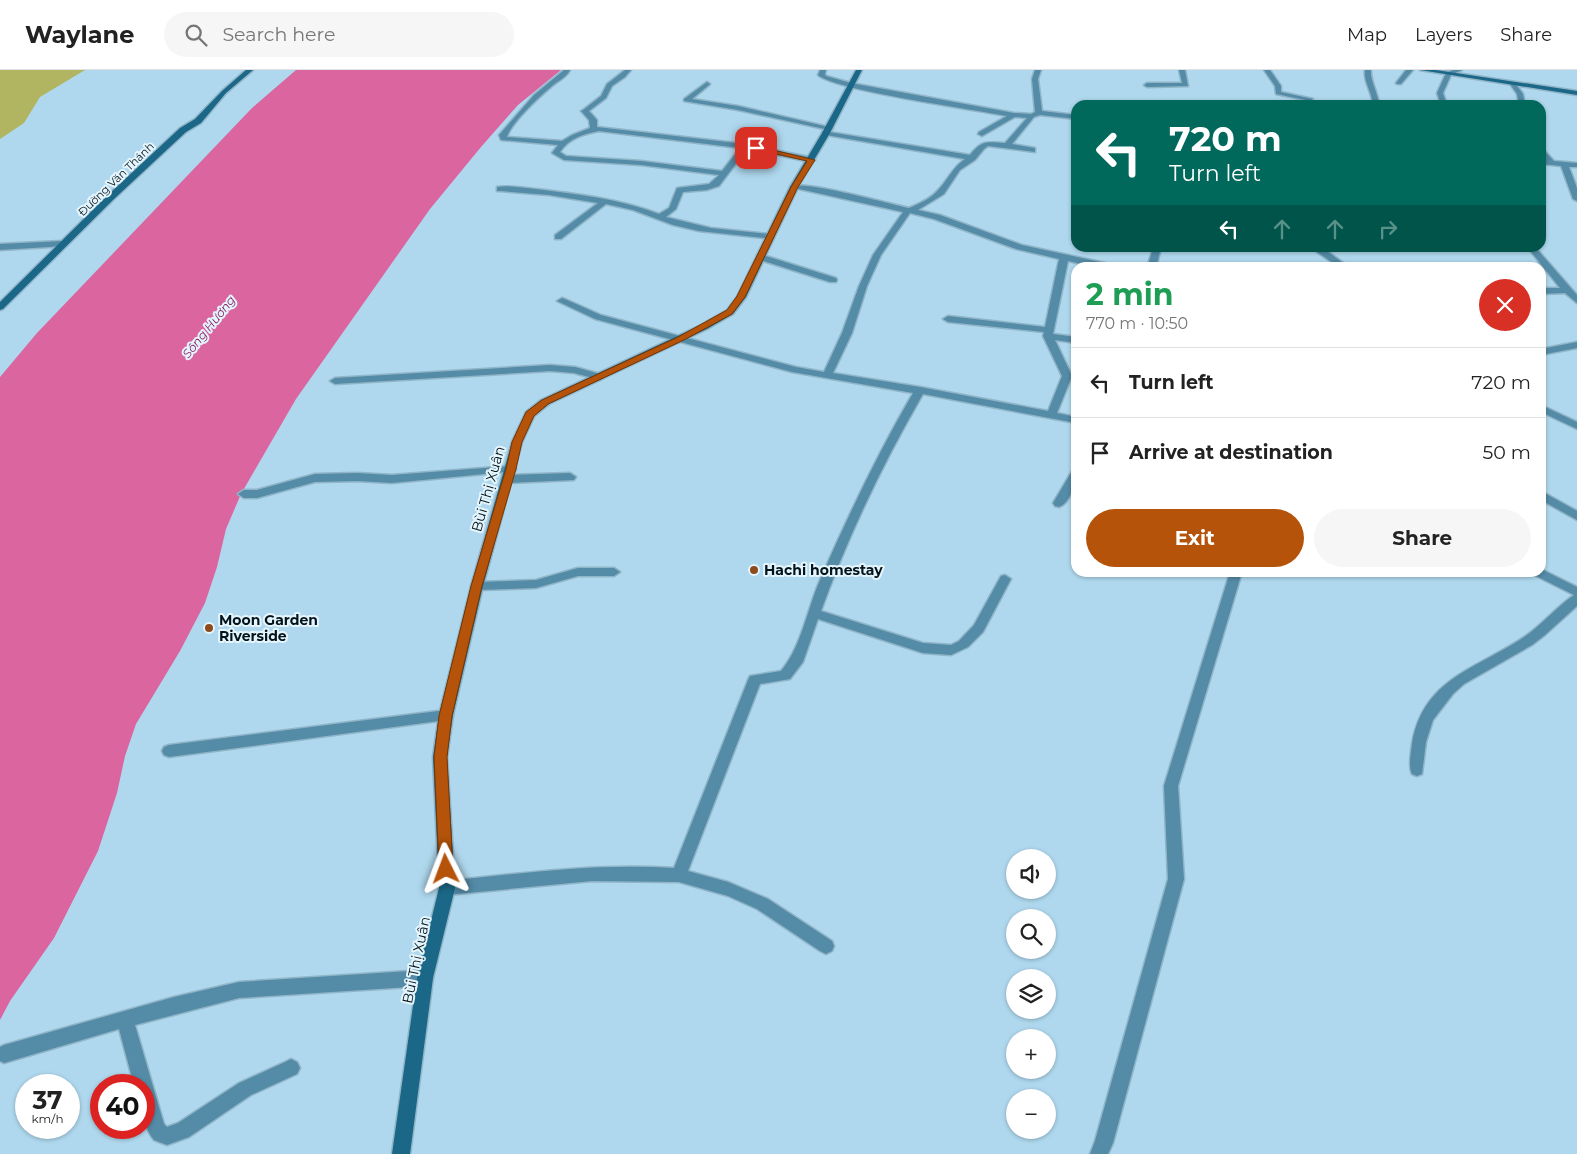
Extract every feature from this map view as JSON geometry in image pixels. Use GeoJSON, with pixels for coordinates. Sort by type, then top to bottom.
{"type":"FeatureCollection","features":[{"type":"Feature","properties":{"kind":"street","name":"Đường Văn Thánh"},"geometry":{"type":"LineString","coordinates":[[0,307],[62,244],[183,130],[198,121],[224,92],[250,70]]}},
{"type":"Feature","properties":{"kind":"street"},"geometry":{"type":"LineString","coordinates":[[567,70],[565,75],[546,88],[503,135],[504,138],[508,140],[562,143],[594,130],[745,146],[811,160]]}},
{"type":"Feature","properties":{"kind":"street"},"geometry":{"type":"LineString","coordinates":[[594,130],[592,120],[585,111],[604,96],[609,85],[623,76],[628,70]]}},
{"type":"Feature","properties":{"kind":"street"},"geometry":{"type":"LineString","coordinates":[[823,70],[821,75],[824,77],[850,85],[1014,115],[1071,117]]}},
{"type":"Feature","properties":{"kind":"street","name":"Bùi Thị Xuân"},"geometry":{"type":"LineString","coordinates":[[401,1154],[425,978],[447,888],[440,757],[446,716],[477,586],[510,474],[517,442],[530,414],[545,402],[681,339],[730,312],[741,297],[794,187],[828,131],[858,70]]}},
{"type":"Feature","properties":{"kind":"street"},"geometry":{"type":"LineString","coordinates":[[1007,145],[1036,115],[1035,79],[1038,70]]}},
{"type":"Feature","properties":{"kind":"street"},"geometry":{"type":"LineString","coordinates":[[1146,85],[1186,85],[1182,70]]}},
{"type":"Feature","properties":{"kind":"street"},"geometry":{"type":"LineString","coordinates":[[1267,70],[1278,86],[1278,93],[1310,98]]}},
{"type":"Feature","properties":{"kind":"street"},"geometry":{"type":"LineString","coordinates":[[1368,70],[1367,78],[1376,94],[1376,100]]}},
{"type":"Feature","properties":{"kind":"street"},"geometry":{"type":"LineString","coordinates":[[1399,83],[1410,70]]}},
{"type":"Feature","properties":{"kind":"street"},"geometry":{"type":"LineString","coordinates":[[1423,70],[1577,93]]}},
{"type":"Feature","properties":{"kind":"street"},"geometry":{"type":"LineString","coordinates":[[1442,100],[1440,92],[1448,74],[1460,70]]}},
{"type":"Feature","properties":{"kind":"street"},"geometry":{"type":"LineString","coordinates":[[707,84],[686,100],[738,108],[828,131],[972,158]]}},
{"type":"Feature","properties":{"kind":"street"},"geometry":{"type":"LineString","coordinates":[[1513,84],[1520,94],[1521,100]]}},
{"type":"Feature","properties":{"kind":"street"},"geometry":{"type":"LineString","coordinates":[[982,134],[1014,115]]}},
{"type":"Feature","properties":{"kind":"street"},"geometry":{"type":"LineString","coordinates":[[562,143],[556,153],[564,158],[641,163],[723,173]]}},
{"type":"Feature","properties":{"kind":"street"},"geometry":{"type":"LineString","coordinates":[[828,374],[877,255],[908,211],[921,206],[941,192],[957,168],[972,158],[981,147],[987,144],[1007,145],[1032,150]]}},
{"type":"Feature","properties":{"kind":"street"},"geometry":{"type":"LineString","coordinates":[[660,217],[672,209],[680,190],[692,187],[713,186],[745,146]]}},
{"type":"Feature","properties":{"kind":"street"},"geometry":{"type":"LineString","coordinates":[[1546,155],[1552,163]]}},
{"type":"Feature","properties":{"kind":"street"},"geometry":{"type":"LineString","coordinates":[[1546,162],[1577,165]]}},
{"type":"Feature","properties":{"kind":"street"},"geometry":{"type":"LineString","coordinates":[[1564,164],[1577,199]]}},
{"type":"Feature","properties":{"kind":"street"},"geometry":{"type":"LineString","coordinates":[[794,187],[816,189],[937,217],[1019,248],[1085,262]]}},
{"type":"Feature","properties":{"kind":"street"},"geometry":{"type":"LineString","coordinates":[[500,190],[536,192],[604,202],[630,207],[717,233],[770,237]]}},
{"type":"Feature","properties":{"kind":"street"},"geometry":{"type":"LineString","coordinates":[[558,237],[604,202]]}},
{"type":"Feature","properties":{"kind":"street"},"geometry":{"type":"LineString","coordinates":[[0,247],[62,244]]}},
{"type":"Feature","properties":{"kind":"street"},"geometry":{"type":"LineString","coordinates":[[1323,252],[1337,262]]}},
{"type":"Feature","properties":{"kind":"street"},"geometry":{"type":"LineString","coordinates":[[1535,252],[1544,262]]}},
{"type":"Feature","properties":{"kind":"street"},"geometry":{"type":"LineString","coordinates":[[760,257],[833,280]]}},
{"type":"Feature","properties":{"kind":"street"},"geometry":{"type":"LineString","coordinates":[[1052,414],[1067,376],[1049,333],[1064,258]]}},
{"type":"Feature","properties":{"kind":"street"},"geometry":{"type":"LineString","coordinates":[[1546,264],[1577,300]]}},
{"type":"Feature","properties":{"kind":"street"},"geometry":{"type":"LineString","coordinates":[[1546,292],[1568,290]]}},
{"type":"Feature","properties":{"kind":"street"},"geometry":{"type":"LineString","coordinates":[[562,301],[598,317],[795,370],[920,390],[1071,419]]}},
{"type":"Feature","properties":{"kind":"street"},"geometry":{"type":"LineString","coordinates":[[948,319],[1049,333],[1071,339]]}},
{"type":"Feature","properties":{"kind":"street"},"geometry":{"type":"LineString","coordinates":[[1546,351],[1575,346]]}},
{"type":"Feature","properties":{"kind":"street"},"geometry":{"type":"LineString","coordinates":[[335,381],[550,368],[575,370],[600,377]]}},
{"type":"Feature","properties":{"kind":"street"},"geometry":{"type":"LineString","coordinates":[[679,875],[755,680],[785,674],[796,662],[825,582],[885,451],[920,390]]}},
{"type":"Feature","properties":{"kind":"street"},"geometry":{"type":"LineString","coordinates":[[1546,410],[1577,426]]}},
{"type":"Feature","properties":{"kind":"street"},"geometry":{"type":"LineString","coordinates":[[244,494],[257,494],[315,478],[356,477],[392,479],[510,474],[570,477]]}},
{"type":"Feature","properties":{"kind":"street"},"geometry":{"type":"LineString","coordinates":[[1059,503],[1071,482]]}},
{"type":"Feature","properties":{"kind":"street"},"geometry":{"type":"LineString","coordinates":[[1546,498],[1577,516]]}},
{"type":"Feature","properties":{"kind":"street"},"geometry":{"type":"LineString","coordinates":[[477,586],[536,584],[578,572],[614,572]]}},
{"type":"Feature","properties":{"kind":"street"},"geometry":{"type":"LineString","coordinates":[[1546,576],[1577,592]]}},
{"type":"Feature","properties":{"kind":"street"},"geometry":{"type":"LineString","coordinates":[[1100,1154],[1176,879],[1171,786],[1234,577]]}},
{"type":"Feature","properties":{"kind":"street"},"geometry":{"type":"LineString","coordinates":[[814,613],[923,648],[936,650],[954,649],[974,635],[1005,579]]}},
{"type":"Feature","properties":{"kind":"street"},"geometry":{"type":"LineString","coordinates":[[1416,770],[1420,732],[1427,717],[1452,686],[1527,642],[1541,632],[1577,599]]}},
{"type":"Feature","properties":{"kind":"street"},"geometry":{"type":"LineString","coordinates":[[169,751],[446,716]]}},
{"type":"Feature","properties":{"kind":"street"},"geometry":{"type":"LineString","coordinates":[[447,888],[592,872],[642,871],[679,875],[733,891],[754,900],[774,910],[826,946]]}},
{"type":"Feature","properties":{"kind":"street"},"geometry":{"type":"LineString","coordinates":[[4,1054],[174,1005],[239,990],[425,978]]}},
{"type":"Feature","properties":{"kind":"street"},"geometry":{"type":"LineString","coordinates":[[125,1019],[141,1074]]}},
{"type":"Feature","properties":{"kind":"street"},"geometry":{"type":"LineString","coordinates":[[155,1125],[160,1134],[166,1136],[183,1131],[245,1089],[291,1068]]}},
{"type":"Feature","properties":{"kind":"green space"},"geometry":{"type":"Polygon","coordinates":[[[0,70],[85,70],[40,97],[24,123],[0,139],[0,70]]]}},
{"type":"Feature","properties":{"kind":"water","name":"Sông Hương"},"geometry":{"type":"Polygon","coordinates":[[[296,70],[561,70],[518,105],[430,209],[296,399],[241,494],[226,529],[217,567],[205,603],[180,651],[136,724],[125,756],[117,793],[98,851],[54,938],[10,1001],[0,1020],[0,377],[37,333],[252,108],[296,70]]]}},
{"type":"Feature","properties":{"kind":"place","name":"Hachi homestay"},"geometry":{"type":"Point","coordinates":[754,570]}},
{"type":"Feature","properties":{"kind":"place","name":"Moon Garden Riverside"},"geometry":{"type":"Point","coordinates":[209,628]}},
{"type":"Feature","properties":{"kind":"route"},"geometry":{"type":"LineString","coordinates":[[446,869],[440,757],[446,716],[477,586],[517,442],[530,414],[545,402],[681,339],[730,312],[741,297],[794,187],[811,160],[756,148]]}}]}
